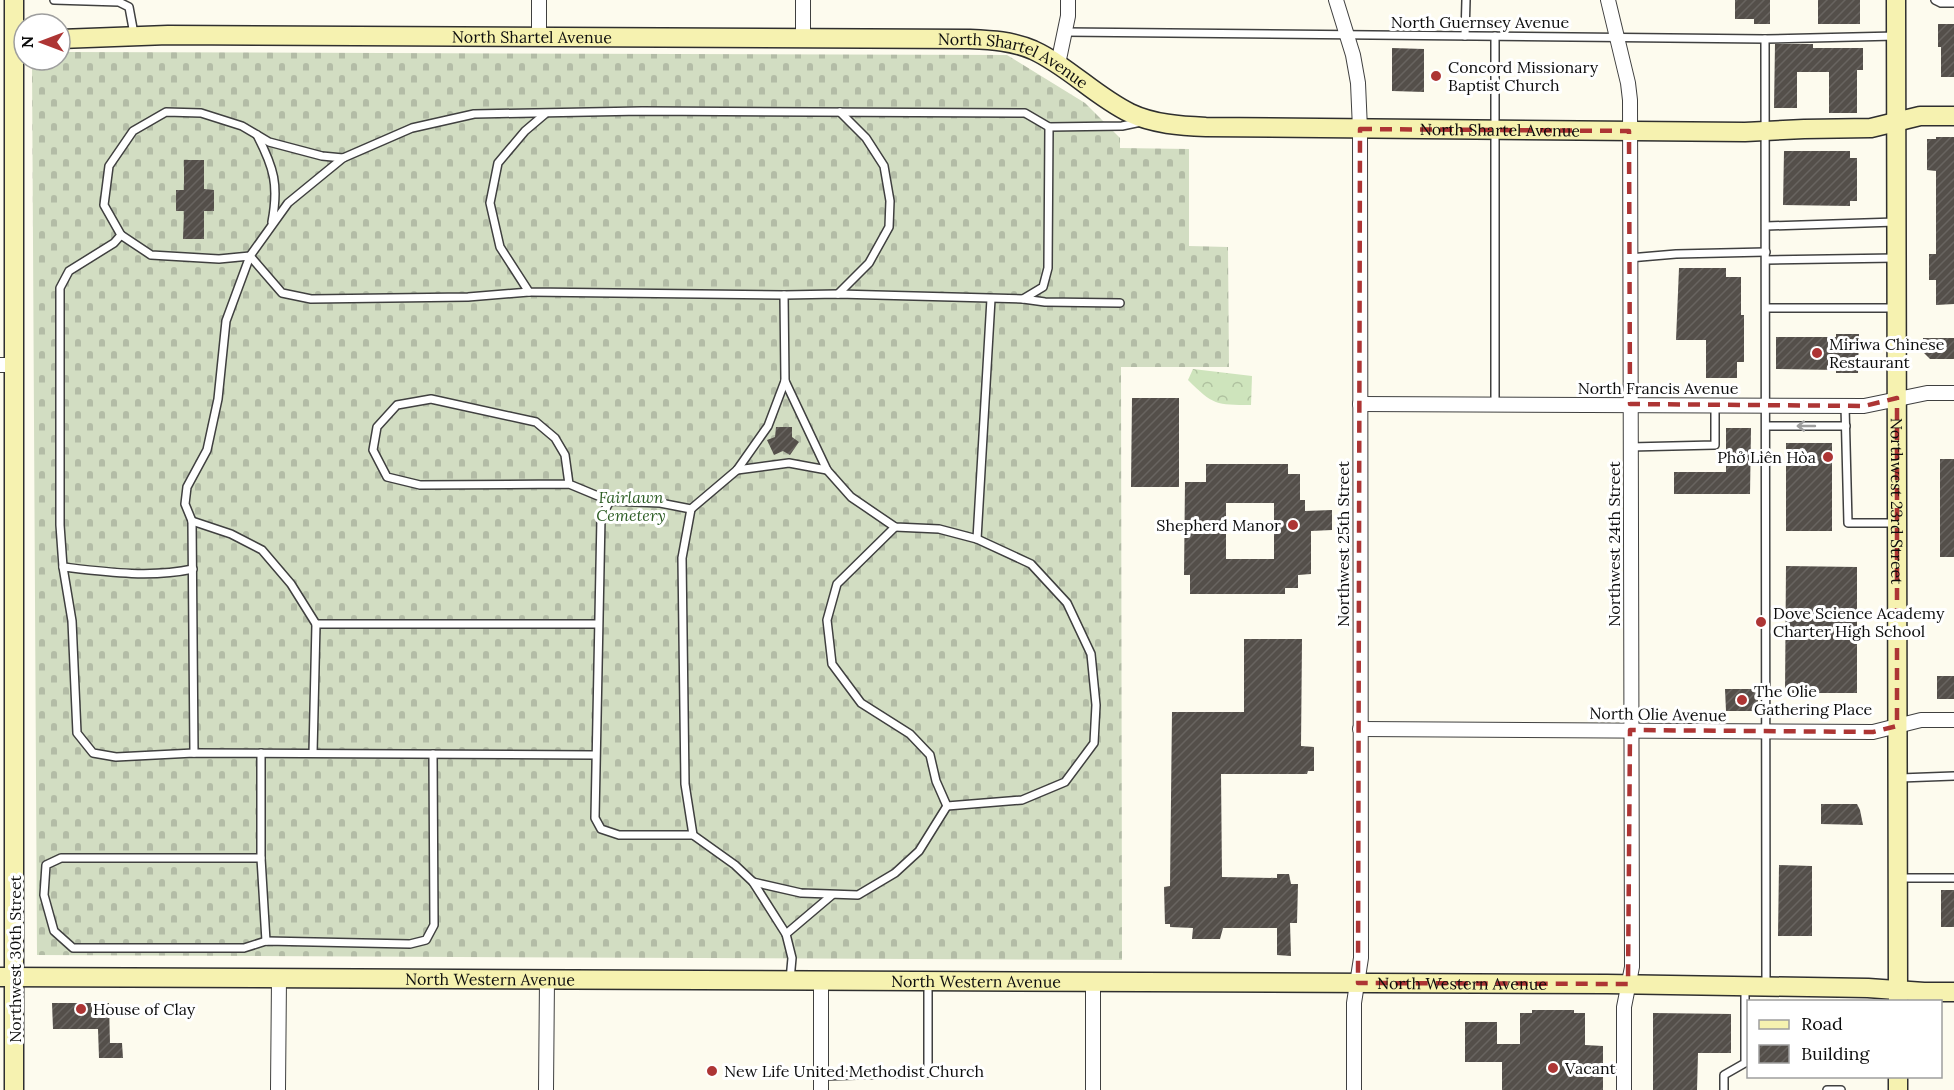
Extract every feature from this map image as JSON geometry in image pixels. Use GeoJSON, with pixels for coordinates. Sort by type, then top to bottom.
{"type":"FeatureCollection","features":[{"type":"Feature","properties":{"kind":"street","name":"Northwest 30th Street"},"geometry":{"type":"LineString","coordinates":[[14,0],[9,43],[7,365],[7,977],[14,1090]]}},
{"type":"Feature","properties":{"kind":"street"},"geometry":{"type":"LineString","coordinates":[[539,0],[539,38]]}},
{"type":"Feature","properties":{"kind":"street"},"geometry":{"type":"LineString","coordinates":[[803,0],[803,39]]}},
{"type":"Feature","properties":{"kind":"street"},"geometry":{"type":"LineString","coordinates":[[1058,64],[1065,32],[1068,0]]}},
{"type":"Feature","properties":{"kind":"street","name":"Northwest 25th Street"},"geometry":{"type":"LineString","coordinates":[[1336,0],[1353,55],[1358,83],[1360,129],[1361,958],[1354,1003],[1354,1090]]}},
{"type":"Feature","properties":{"kind":"street","name":"Northwest 24th Street"},"geometry":{"type":"LineString","coordinates":[[1608,0],[1630,100],[1632,967],[1624,1007],[1624,1090]]}},
{"type":"Feature","properties":{"kind":"street","name":"Northwest 23rd Street"},"geometry":{"type":"LineString","coordinates":[[1896,0],[1898,996]]}},
{"type":"Feature","properties":{"kind":"street","name":"North Shartel Avenue"},"geometry":{"type":"LineString","coordinates":[[72,39],[134,36],[997,40],[1034,51],[1058,64],[1132,114],[1152,120],[1206,127],[1766,132],[1871,128],[1920,116],[1954,116]]}},
{"type":"Feature","properties":{"kind":"street","name":"North Francis Avenue"},"geometry":{"type":"LineString","coordinates":[[1360,404],[1864,406],[1927,393],[1954,393]]}},
{"type":"Feature","properties":{"kind":"street","name":"North Olie Avenue"},"geometry":{"type":"LineString","coordinates":[[1360,729],[1873,732],[1921,720],[1954,720]]}},
{"type":"Feature","properties":{"kind":"street","name":"North Western Avenue"},"geometry":{"type":"LineString","coordinates":[[7,977],[1628,984],[1767,986],[1898,996],[1954,992]]}},
{"type":"Feature","properties":{"kind":"street"},"geometry":{"type":"LineString","coordinates":[[278,1090],[279,978]]}},
{"type":"Feature","properties":{"kind":"street"},"geometry":{"type":"LineString","coordinates":[[546,1090],[547,979]]}},
{"type":"Feature","properties":{"kind":"street"},"geometry":{"type":"LineString","coordinates":[[821,980],[821,1083]]}},
{"type":"Feature","properties":{"kind":"street"},"geometry":{"type":"LineString","coordinates":[[1093,982],[1093,1090]]}},
{"type":"Feature","properties":{"kind":"lane"},"geometry":{"type":"LineString","coordinates":[[54,0],[118,2],[129,7],[134,36]]}},
{"type":"Feature","properties":{"kind":"lane"},"geometry":{"type":"LineString","coordinates":[[1465,36],[1466,0]]}},
{"type":"Feature","properties":{"kind":"lane"},"geometry":{"type":"LineString","coordinates":[[1935,0],[1941,3],[1954,3]]}},
{"type":"Feature","properties":{"kind":"lane","name":"North Guernsey Avenue"},"geometry":{"type":"LineString","coordinates":[[1065,32],[1765,39],[1896,36]]}},
{"type":"Feature","properties":{"kind":"lane"},"geometry":{"type":"LineString","coordinates":[[1495,36],[1495,405]]}},
{"type":"Feature","properties":{"kind":"lane"},"geometry":{"type":"LineString","coordinates":[[1765,39],[1767,986]]}},
{"type":"Feature","properties":{"kind":"lane"},"geometry":{"type":"LineString","coordinates":[[194,753],[192,521],[185,504],[187,487],[207,450],[218,399],[226,321],[250,256],[272,224],[288,203],[343,158],[412,128],[474,114],[642,111],[1025,113],[1049,127],[1122,126],[1152,120]]}},
{"type":"Feature","properties":{"kind":"lane"},"geometry":{"type":"LineString","coordinates":[[250,256],[219,259],[152,255],[121,235],[104,205],[110,166],[133,131],[166,112],[201,113],[242,126],[269,142],[308,153],[343,158]]}},
{"type":"Feature","properties":{"kind":"lane"},"geometry":{"type":"LineString","coordinates":[[838,294],[869,263],[889,227],[890,201],[884,166],[866,138],[840,112]]}},
{"type":"Feature","properties":{"kind":"lane"},"geometry":{"type":"LineString","coordinates":[[530,292],[500,247],[490,203],[498,163],[525,131],[545,114]]}},
{"type":"Feature","properties":{"kind":"lane"},"geometry":{"type":"LineString","coordinates":[[1023,299],[1043,287],[1048,268],[1049,127]]}},
{"type":"Feature","properties":{"kind":"lane"},"geometry":{"type":"LineString","coordinates":[[256,134],[270,160],[276,183],[272,224]]}},
{"type":"Feature","properties":{"kind":"lane"},"geometry":{"type":"LineString","coordinates":[[1766,226],[1896,222]]}},
{"type":"Feature","properties":{"kind":"lane"},"geometry":{"type":"LineString","coordinates":[[121,235],[114,243],[69,271],[60,288],[60,525],[63,567],[72,621],[77,733],[93,753],[116,757],[194,753],[595,756]]}},
{"type":"Feature","properties":{"kind":"lane"},"geometry":{"type":"LineString","coordinates":[[1629,258],[1676,254],[1896,258]]}},
{"type":"Feature","properties":{"kind":"lane"},"geometry":{"type":"LineString","coordinates":[[250,256],[282,293],[311,299],[468,297],[530,292],[838,294],[1120,303]]}},
{"type":"Feature","properties":{"kind":"lane"},"geometry":{"type":"LineString","coordinates":[[693,835],[686,784],[682,558],[691,509],[736,470],[768,426],[785,381],[784,295]]}},
{"type":"Feature","properties":{"kind":"lane"},"geometry":{"type":"LineString","coordinates":[[978,538],[991,299]]}},
{"type":"Feature","properties":{"kind":"lane"},"geometry":{"type":"LineString","coordinates":[[1766,308],[1897,308]]}},
{"type":"Feature","properties":{"kind":"lane"},"geometry":{"type":"LineString","coordinates":[[785,381],[827,471],[851,497],[895,527],[939,529],[978,538],[1031,564],[1067,603],[1091,654],[1096,705],[1094,743],[1065,782],[1022,800],[947,806]]}},
{"type":"Feature","properties":{"kind":"lane"},"geometry":{"type":"LineString","coordinates":[[569,484],[566,455],[555,438],[536,422],[431,399],[397,405],[377,427],[373,450],[387,477],[420,485],[569,484],[610,501],[660,503],[691,509]]}},
{"type":"Feature","properties":{"kind":"lane"},"geometry":{"type":"LineString","coordinates":[[1630,447],[1715,445],[1715,405]]}},
{"type":"Feature","properties":{"kind":"lane"},"geometry":{"type":"LineString","coordinates":[[1845,406],[1848,523],[1897,523]]}},
{"type":"Feature","properties":{"kind":"lane"},"geometry":{"type":"LineString","coordinates":[[1766,426],[1846,426]]}},
{"type":"Feature","properties":{"kind":"lane"},"geometry":{"type":"LineString","coordinates":[[736,470],[789,463],[827,471]]}},
{"type":"Feature","properties":{"kind":"lane"},"geometry":{"type":"LineString","coordinates":[[610,501],[601,517],[595,818],[601,830],[619,835],[693,835],[735,865],[753,882],[786,934],[792,958],[790,980]]}},
{"type":"Feature","properties":{"kind":"lane"},"geometry":{"type":"LineString","coordinates":[[192,521],[231,534],[262,550],[291,584],[316,624],[313,753]]}},
{"type":"Feature","properties":{"kind":"lane"},"geometry":{"type":"LineString","coordinates":[[895,527],[837,584],[827,620],[832,664],[861,703],[910,734],[930,756],[936,780],[947,806]]}},
{"type":"Feature","properties":{"kind":"lane"},"geometry":{"type":"LineString","coordinates":[[63,567],[125,574],[173,573],[193,569]]}},
{"type":"Feature","properties":{"kind":"lane"},"geometry":{"type":"LineString","coordinates":[[316,624],[598,624]]}},
{"type":"Feature","properties":{"kind":"lane"},"geometry":{"type":"LineString","coordinates":[[261,753],[261,858],[266,941]]}},
{"type":"Feature","properties":{"kind":"lane"},"geometry":{"type":"LineString","coordinates":[[261,858],[61,858],[46,865],[44,895],[54,931],[74,948],[244,948],[266,941],[410,944],[426,940],[434,925],[433,754]]}},
{"type":"Feature","properties":{"kind":"lane"},"geometry":{"type":"LineString","coordinates":[[1897,778],[1954,776]]}},
{"type":"Feature","properties":{"kind":"lane"},"geometry":{"type":"LineString","coordinates":[[753,882],[801,893],[858,895],[895,873],[919,851],[947,806]]}},
{"type":"Feature","properties":{"kind":"lane"},"geometry":{"type":"LineString","coordinates":[[1898,878],[1954,878]]}},
{"type":"Feature","properties":{"kind":"lane"},"geometry":{"type":"LineString","coordinates":[[786,934],[832,895]]}},
{"type":"Feature","properties":{"kind":"lane"},"geometry":{"type":"LineString","coordinates":[[821,1083],[928,1073],[928,981]]}},
{"type":"Feature","properties":{"kind":"lane"},"geometry":{"type":"LineString","coordinates":[[1724,1090],[1724,1076],[1745,1063],[1745,986]]}},
{"type":"Feature","properties":{"kind":"lane"},"geometry":{"type":"LineString","coordinates":[[1827,1090],[1841,1090]]}},
{"type":"Feature","properties":{"kind":"highlighted area"},"geometry":{"type":"Polygon","coordinates":[[[1360,129],[1629,131],[1630,404],[1864,406],[1897,398],[1897,726],[1873,732],[1630,730],[1628,984],[1358,983],[1360,129]]]}},
{"type":"Feature","properties":{"kind":"green space","name":"Fairlawn Cemetery"},"geometry":{"type":"Polygon","coordinates":[[[72,52],[1007,55],[1085,103],[1120,138],[1120,148],[1189,149],[1189,246],[1228,247],[1229,367],[1121,367],[1122,960],[37,955],[32,72],[72,72],[72,52]]]}},
{"type":"Feature","properties":{"kind":"green space"},"geometry":{"type":"Polygon","coordinates":[[[1193,369],[1252,376],[1251,405],[1222,404],[1210,399],[1188,380],[1193,369]]]}},
{"type":"Feature","properties":{"kind":"building"},"geometry":{"type":"Polygon","coordinates":[[[1735,0],[1770,0],[1770,24],[1754,24],[1754,19],[1735,19],[1735,0]]]}},
{"type":"Feature","properties":{"kind":"building"},"geometry":{"type":"Polygon","coordinates":[[[1818,0],[1860,0],[1860,24],[1818,24],[1818,0]]]}},
{"type":"Feature","properties":{"kind":"building"},"geometry":{"type":"Polygon","coordinates":[[[1938,24],[1954,24],[1954,77],[1941,77],[1938,24]]]}},
{"type":"Feature","properties":{"kind":"building"},"geometry":{"type":"Polygon","coordinates":[[[1775,44],[1813,44],[1813,48],[1863,48],[1863,70],[1857,70],[1857,113],[1829,113],[1829,72],[1797,72],[1797,108],[1774,108],[1775,44]]]}},
{"type":"Feature","properties":{"kind":"building","name":"Concord Missionary Baptist Church"},"geometry":{"type":"Polygon","coordinates":[[[1392,48],[1424,49],[1424,92],[1392,91],[1392,48]]]}},
{"type":"Feature","properties":{"kind":"building"},"geometry":{"type":"Polygon","coordinates":[[[1936,137],[1954,137],[1954,304],[1936,305],[1936,280],[1929,280],[1929,254],[1936,254],[1936,171],[1927,170],[1927,139],[1936,139],[1936,137]]]}},
{"type":"Feature","properties":{"kind":"building"},"geometry":{"type":"Polygon","coordinates":[[[1784,151],[1850,151],[1850,158],[1857,158],[1857,201],[1850,201],[1850,206],[1783,205],[1784,151]]]}},
{"type":"Feature","properties":{"kind":"building"},"geometry":{"type":"Polygon","coordinates":[[[184,160],[204,160],[204,189],[214,190],[214,211],[204,211],[204,239],[183,239],[184,211],[176,211],[176,190],[184,190],[184,160]]]}},
{"type":"Feature","properties":{"kind":"building"},"geometry":{"type":"Polygon","coordinates":[[[1679,268],[1726,268],[1726,277],[1741,277],[1744,362],[1737,362],[1737,378],[1706,378],[1706,340],[1676,340],[1679,268]]]}},
{"type":"Feature","properties":{"kind":"building","name":"Miriwa Chinese Restaurant"},"geometry":{"type":"Polygon","coordinates":[[[1836,334],[1859,334],[1858,373],[1836,373],[1836,370],[1776,369],[1776,337],[1836,337],[1836,334]]]}},
{"type":"Feature","properties":{"kind":"building"},"geometry":{"type":"Polygon","coordinates":[[[1923,338],[1954,338],[1954,359],[1930,359],[1923,352],[1923,338]]]}},
{"type":"Feature","properties":{"kind":"building"},"geometry":{"type":"Polygon","coordinates":[[[1132,398],[1179,398],[1179,487],[1131,487],[1132,398]]]}},
{"type":"Feature","properties":{"kind":"building"},"geometry":{"type":"Polygon","coordinates":[[[776,427],[792,427],[792,437],[799,442],[790,455],[783,451],[774,455],[767,440],[775,437],[776,427]]]}},
{"type":"Feature","properties":{"kind":"building"},"geometry":{"type":"Polygon","coordinates":[[[1726,428],[1751,428],[1750,494],[1674,494],[1674,472],[1726,472],[1726,428]]]}},
{"type":"Feature","properties":{"kind":"building"},"geometry":{"type":"Polygon","coordinates":[[[1786,443],[1832,443],[1832,531],[1786,531],[1786,443]]]}},
{"type":"Feature","properties":{"kind":"building"},"geometry":{"type":"Polygon","coordinates":[[[1940,459],[1954,459],[1954,557],[1940,557],[1940,459]]]}},
{"type":"Feature","properties":{"kind":"building","name":"Shepherd Manor"},"geometry":{"type":"Polygon","coordinates":[[[1206,464],[1288,464],[1288,474],[1300,474],[1300,500],[1305,500],[1305,511],[1332,510],[1332,530],[1311,531],[1311,574],[1298,575],[1298,588],[1285,588],[1285,594],[1190,594],[1190,575],[1184,575],[1185,482],[1206,482],[1206,464]],[[1226,503],[1226,559],[1274,559],[1274,503],[1226,503]]]}},
{"type":"Feature","properties":{"kind":"building"},"geometry":{"type":"Polygon","coordinates":[[[1786,566],[1857,567],[1857,693],[1785,693],[1786,566]]]}},
{"type":"Feature","properties":{"kind":"building"},"geometry":{"type":"Polygon","coordinates":[[[1244,639],[1302,639],[1301,746],[1314,747],[1314,771],[1308,771],[1307,774],[1221,774],[1222,877],[1277,878],[1277,874],[1289,874],[1291,884],[1298,884],[1297,923],[1290,923],[1291,956],[1277,955],[1277,928],[1223,928],[1220,939],[1192,939],[1193,928],[1170,927],[1170,924],[1165,924],[1164,887],[1170,886],[1172,712],[1244,712],[1244,639]]]}},
{"type":"Feature","properties":{"kind":"building"},"geometry":{"type":"Polygon","coordinates":[[[1937,676],[1954,676],[1954,699],[1937,699],[1937,676]]]}},
{"type":"Feature","properties":{"kind":"building","name":"The Olie Gathering Place"},"geometry":{"type":"Polygon","coordinates":[[[1725,689],[1758,689],[1758,711],[1726,711],[1725,689]]]}},
{"type":"Feature","properties":{"kind":"building"},"geometry":{"type":"Polygon","coordinates":[[[1821,804],[1857,804],[1863,825],[1821,824],[1821,804]]]}},
{"type":"Feature","properties":{"kind":"building"},"geometry":{"type":"Polygon","coordinates":[[[1779,865],[1812,866],[1812,936],[1778,936],[1779,865]]]}},
{"type":"Feature","properties":{"kind":"building"},"geometry":{"type":"Polygon","coordinates":[[[1941,890],[1954,890],[1954,927],[1941,927],[1941,890]]]}},
{"type":"Feature","properties":{"kind":"building","name":"House of Clay"},"geometry":{"type":"Polygon","coordinates":[[[52,1003],[109,1003],[110,1043],[122,1043],[123,1058],[99,1058],[98,1029],[53,1029],[52,1003]]]}},
{"type":"Feature","properties":{"kind":"building"},"geometry":{"type":"Polygon","coordinates":[[[1532,1010],[1574,1010],[1574,1013],[1585,1013],[1585,1045],[1603,1046],[1603,1090],[1502,1090],[1502,1062],[1465,1062],[1465,1022],[1497,1022],[1497,1044],[1520,1044],[1520,1013],[1532,1013],[1532,1010]]]}},
{"type":"Feature","properties":{"kind":"building"},"geometry":{"type":"Polygon","coordinates":[[[1653,1013],[1731,1014],[1731,1053],[1698,1053],[1697,1090],[1653,1090],[1653,1013]]]}},
{"type":"Feature","properties":{"kind":"place","name":"Concord Missionary Baptist Church"},"geometry":{"type":"Point","coordinates":[1436,76]}},
{"type":"Feature","properties":{"kind":"place","name":"Miriwa Chinese Restaurant"},"geometry":{"type":"Point","coordinates":[1817,353]}},
{"type":"Feature","properties":{"kind":"place","name":"Phở Liên Hòa"},"geometry":{"type":"Point","coordinates":[1828,457]}},
{"type":"Feature","properties":{"kind":"place","name":"Shepherd Manor"},"geometry":{"type":"Point","coordinates":[1293,525]}},
{"type":"Feature","properties":{"kind":"place","name":"Dove Science Academy Charter High School"},"geometry":{"type":"Point","coordinates":[1761,622]}},
{"type":"Feature","properties":{"kind":"place","name":"The Olie Gathering Place"},"geometry":{"type":"Point","coordinates":[1742,700]}},
{"type":"Feature","properties":{"kind":"place","name":"House of Clay"},"geometry":{"type":"Point","coordinates":[81,1009]}},
{"type":"Feature","properties":{"kind":"place","name":"Vacant"},"geometry":{"type":"Point","coordinates":[1553,1068]}},
{"type":"Feature","properties":{"kind":"place","name":"New Life United Methodist Church"},"geometry":{"type":"Point","coordinates":[712,1071]}}]}
